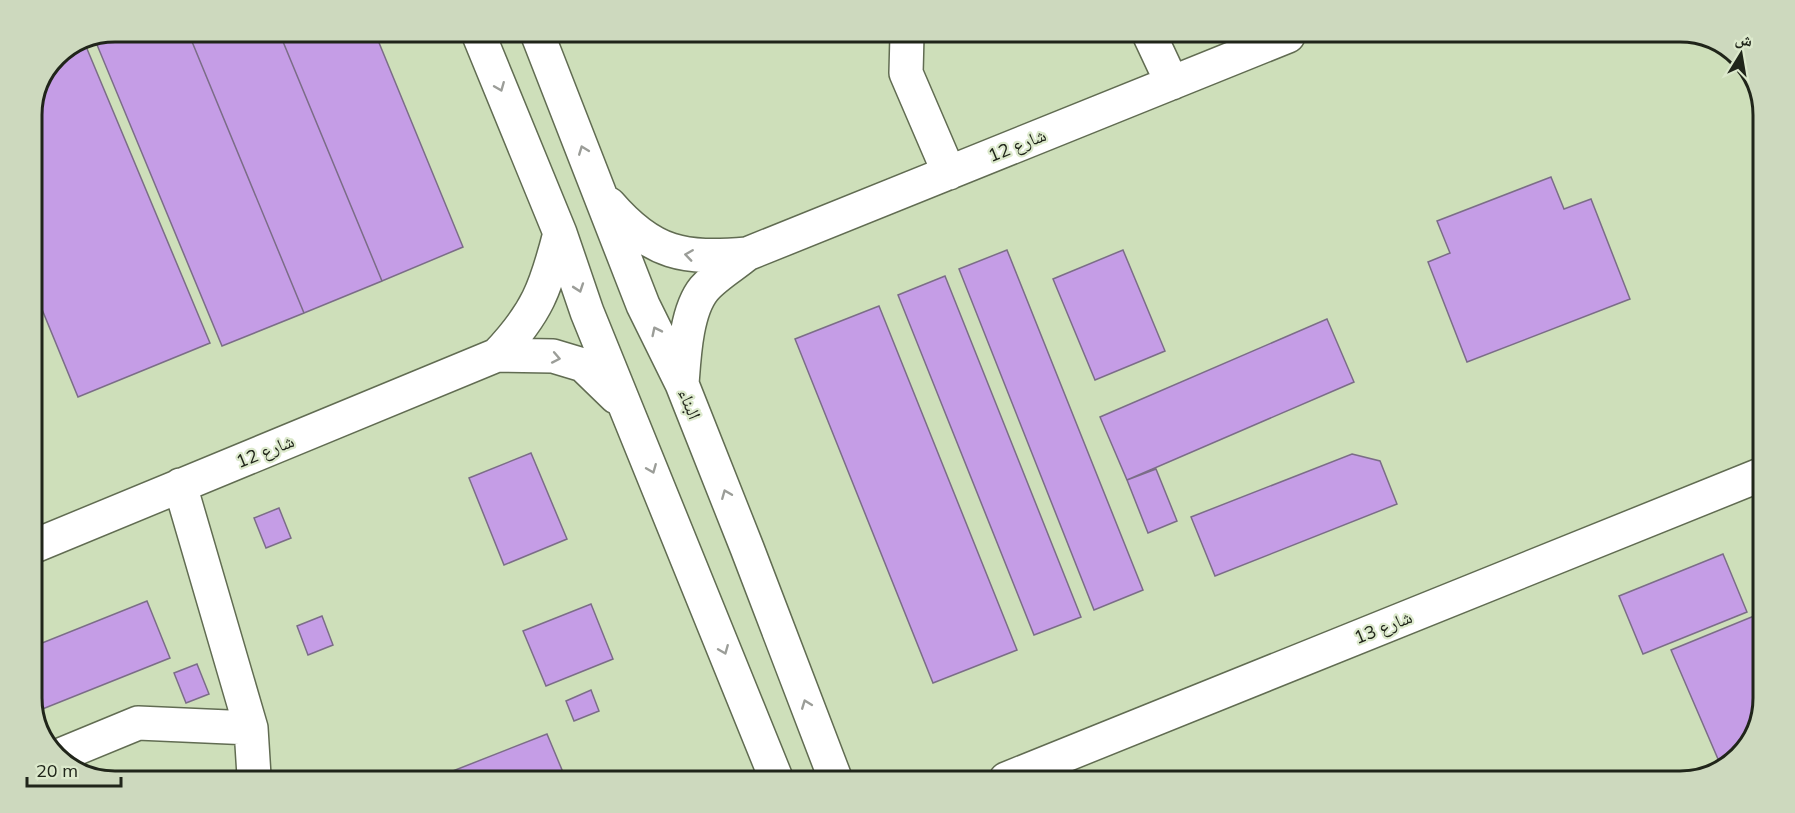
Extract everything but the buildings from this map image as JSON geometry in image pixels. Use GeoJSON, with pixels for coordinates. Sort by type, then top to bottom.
{"type":"FeatureCollection","features":[{"type":"Feature","properties":{"kind":"street"},"geometry":{"type":"LineString","coordinates":[[482,42],[560,233],[587,312],[773,771]]}},
{"type":"Feature","properties":{"kind":"street","name":"البناء"},"geometry":{"type":"LineString","coordinates":[[541,42],[644,305],[682,384],[832,771]]}},
{"type":"Feature","properties":{"kind":"street"},"geometry":{"type":"LineString","coordinates":[[907,42],[906,73],[949,173]]}},
{"type":"Feature","properties":{"kind":"street"},"geometry":{"type":"LineString","coordinates":[[1153,42],[1172,83]]}},
{"type":"Feature","properties":{"kind":"street","name":"شارع 12"},"geometry":{"type":"LineString","coordinates":[[682,384],[684,346],[703,290],[747,254],[1273,42]]}},
{"type":"Feature","properties":{"kind":"street","name":"شارع 12"},"geometry":{"type":"LineString","coordinates":[[600,194],[628,226],[670,253],[706,257],[747,254]]}},
{"type":"Feature","properties":{"kind":"street","name":"شارع 12"},"geometry":{"type":"LineString","coordinates":[[497,355],[518,333],[535,309],[548,282],[560,233]]}},
{"type":"Feature","properties":{"kind":"street","name":"شارع 12"},"geometry":{"type":"LineString","coordinates":[[42,543],[497,355],[553,356],[583,365],[627,408]]}},
{"type":"Feature","properties":{"kind":"street","name":"شارع 13"},"geometry":{"type":"LineString","coordinates":[[1026,771],[1753,478]]}},
{"type":"Feature","properties":{"kind":"street"},"geometry":{"type":"LineString","coordinates":[[180,485],[251,728],[254,771]]}},
{"type":"Feature","properties":{"kind":"street"},"geometry":{"type":"LineString","coordinates":[[66,753],[138,723],[251,728]]}},
{"type":"Feature","properties":{"kind":"street"},"geometry":{"type":"LineString","coordinates":[[819,738],[845,771]]}},
{"type":"Feature","properties":{"kind":"shaded area"},"geometry":{"type":"Polygon","coordinates":[[[115,42],[1680,42],[1694,43],[1708,48],[1711,49],[1711,84],[1746,84],[1753,110],[1753,698],[1752,712],[1747,726],[1732,750],[1721,759],[1699,769],[1680,771],[115,771],[101,770],[87,765],[63,750],[57,742],[48,726],[42,703],[42,110],[44,96],[57,71],[67,60],[91,46],[115,42]]]}}]}
